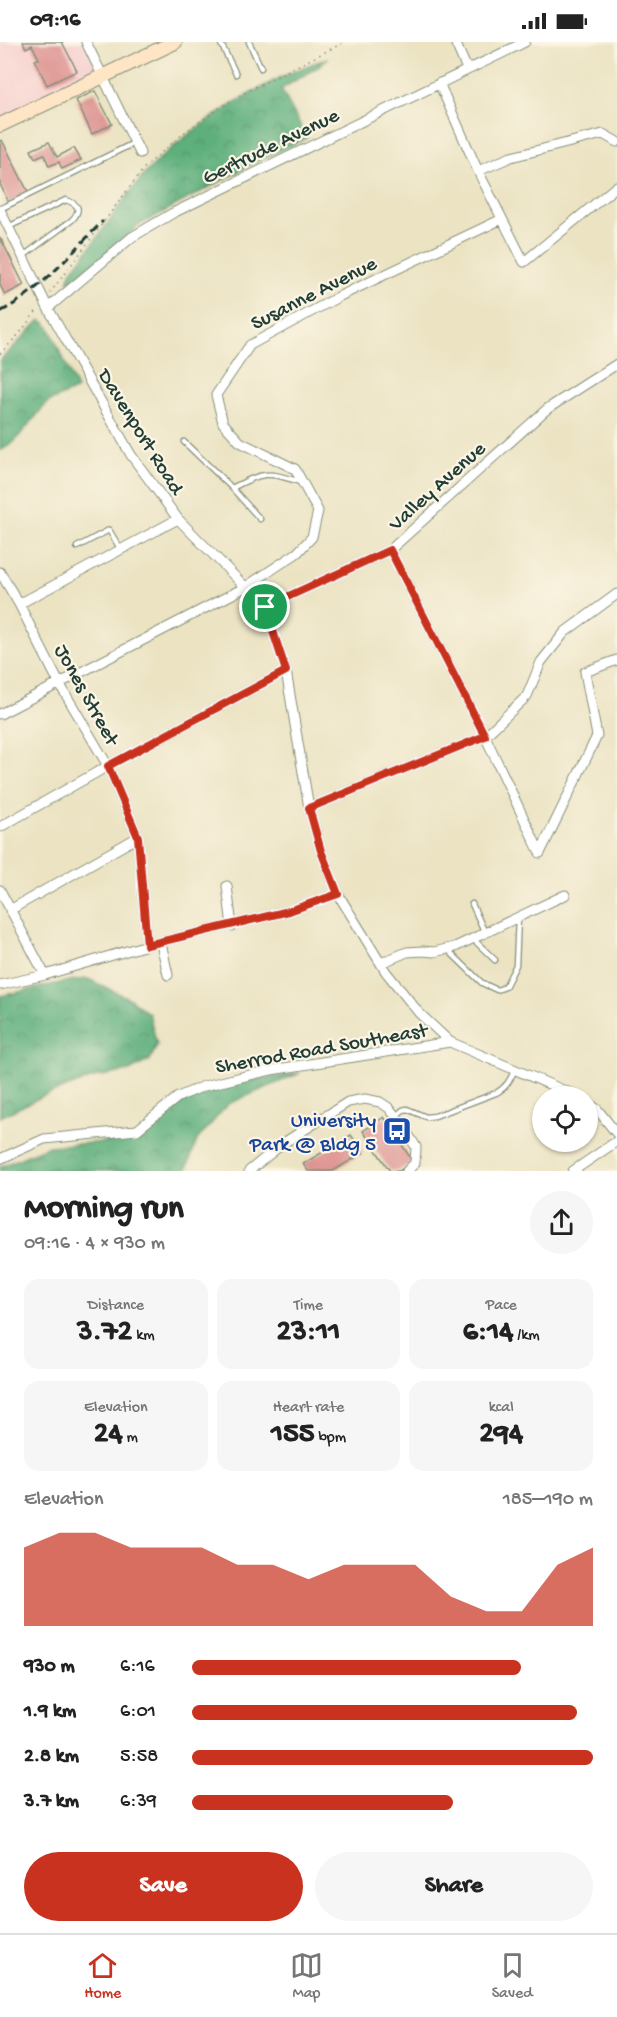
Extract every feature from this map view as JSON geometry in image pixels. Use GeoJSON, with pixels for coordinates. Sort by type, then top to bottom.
{"type":"FeatureCollection","features":[{"type":"Feature","properties":{"kind":"main road"},"geometry":{"type":"LineString","coordinates":[[0,125],[175,42]]}},
{"type":"Feature","properties":{"kind":"street"},"geometry":{"type":"LineString","coordinates":[[86,42],[140,153]]}},
{"type":"Feature","properties":{"kind":"street"},"geometry":{"type":"LineString","coordinates":[[455,42],[467,69]]}},
{"type":"Feature","properties":{"kind":"street","name":"Gertrude Avenue"},"geometry":{"type":"LineString","coordinates":[[46,305],[132,237],[172,213],[525,42]]}},
{"type":"Feature","properties":{"kind":"street"},"geometry":{"type":"LineString","coordinates":[[439,83],[478,171],[524,262],[617,186]]}},
{"type":"Feature","properties":{"kind":"street"},"geometry":{"type":"LineString","coordinates":[[478,171],[511,157],[603,134],[617,142]]}},
{"type":"Feature","properties":{"kind":"street","name":"Davenport Road"},"geometry":{"type":"LineString","coordinates":[[0,209],[46,305],[130,455],[178,519],[265,607],[286,671],[309,808],[321,851],[338,894],[381,963],[419,1013],[450,1042],[554,1086]]}},
{"type":"Feature","properties":{"kind":"street","name":"Susanne Avenue"},"geometry":{"type":"LineString","coordinates":[[0,714],[244,588],[297,553],[312,537],[318,511],[295,469],[240,441],[223,423],[216,395],[250,345],[340,296],[502,219]]}},
{"type":"Feature","properties":{"kind":"street","name":"Valley Avenue"},"geometry":{"type":"LineString","coordinates":[[265,607],[390,550],[547,409],[617,364]]}},
{"type":"Feature","properties":{"kind":"street"},"geometry":{"type":"LineString","coordinates":[[19,604],[178,519]]}},
{"type":"Feature","properties":{"kind":"street"},"geometry":{"type":"LineString","coordinates":[[390,550],[485,736],[540,853],[597,736],[585,672],[617,660]]}},
{"type":"Feature","properties":{"kind":"street","name":"Jones Street"},"geometry":{"type":"LineString","coordinates":[[0,572],[108,766],[138,837],[147,945]]}},
{"type":"Feature","properties":{"kind":"street"},"geometry":{"type":"LineString","coordinates":[[309,808],[485,736],[527,696],[541,662],[565,632],[617,594]]}},
{"type":"Feature","properties":{"kind":"street"},"geometry":{"type":"LineString","coordinates":[[0,827],[108,766],[286,671]]}},
{"type":"Feature","properties":{"kind":"street"},"geometry":{"type":"LineString","coordinates":[[10,910],[138,837]]}},
{"type":"Feature","properties":{"kind":"street"},"geometry":{"type":"LineString","coordinates":[[227,886],[232,926]]}},
{"type":"Feature","properties":{"kind":"street"},"geometry":{"type":"LineString","coordinates":[[0,890],[45,975]]}},
{"type":"Feature","properties":{"kind":"street"},"geometry":{"type":"LineString","coordinates":[[0,985],[45,975],[147,945],[232,926],[317,903],[338,894]]}},
{"type":"Feature","properties":{"kind":"street"},"geometry":{"type":"LineString","coordinates":[[381,963],[407,952],[434,952],[447,949],[565,895]]}},
{"type":"Feature","properties":{"kind":"street"},"geometry":{"type":"LineString","coordinates":[[160,943],[168,975]]}},
{"type":"Feature","properties":{"kind":"street","name":"Sherrod Road Southeast"},"geometry":{"type":"LineString","coordinates":[[0,1159],[44,1138],[137,1130],[178,1097],[204,1086],[271,1070],[450,1042]]}},
{"type":"Feature","properties":{"kind":"street"},"geometry":{"type":"LineString","coordinates":[[249,1171],[282,1144],[348,1102],[365,1099],[380,1102],[389,1108],[416,1147],[415,1163],[407,1171]]}},
{"type":"Feature","properties":{"kind":"street"},"geometry":{"type":"LineString","coordinates":[[598,1109],[617,1134]]}},
{"type":"Feature","properties":{"kind":"street"},"geometry":{"type":"LineString","coordinates":[[573,1171],[617,1141]]}},
{"type":"Feature","properties":{"kind":"lane"},"geometry":{"type":"LineString","coordinates":[[220,42],[236,74]]}},
{"type":"Feature","properties":{"kind":"lane"},"geometry":{"type":"LineString","coordinates":[[249,42],[261,68]]}},
{"type":"Feature","properties":{"kind":"lane"},"geometry":{"type":"LineString","coordinates":[[0,209],[134,143]]}},
{"type":"Feature","properties":{"kind":"lane"},"geometry":{"type":"LineString","coordinates":[[8,227],[66,200],[76,204],[78,208],[78,214],[72,220],[22,257]]}},
{"type":"Feature","properties":{"kind":"lane"},"geometry":{"type":"LineString","coordinates":[[184,442],[232,488],[260,519]]}},
{"type":"Feature","properties":{"kind":"lane"},"geometry":{"type":"LineString","coordinates":[[232,488],[258,475],[274,473],[303,483]]}},
{"type":"Feature","properties":{"kind":"lane"},"geometry":{"type":"LineString","coordinates":[[77,547],[109,530],[121,550]]}},
{"type":"Feature","properties":{"kind":"lane"},"geometry":{"type":"LineString","coordinates":[[472,904],[485,933]]}},
{"type":"Feature","properties":{"kind":"lane"},"geometry":{"type":"LineString","coordinates":[[447,949],[482,983],[497,990],[505,987],[516,965],[518,917]]}},
{"type":"Feature","properties":{"kind":"lane"},"geometry":{"type":"LineString","coordinates":[[473,939],[495,960]]}},
{"type":"Feature","properties":{"kind":"lane"},"geometry":{"type":"LineString","coordinates":[[396,1116],[406,1109],[426,1117],[435,1116],[496,1093],[508,1084],[515,1069]]}},
{"type":"Feature","properties":{"kind":"path"},"geometry":{"type":"LineString","coordinates":[[0,354],[46,305],[146,167],[178,138],[227,103],[345,42]]}},
{"type":"Feature","properties":{"kind":"shaded area"},"geometry":{"type":"Polygon","coordinates":[[[0,42],[86,42],[102,77],[0,125],[0,42]]]}},
{"type":"Feature","properties":{"kind":"green space"},"geometry":{"type":"Polygon","coordinates":[[[328,58],[281,89],[307,138],[254,163],[139,225],[75,280],[68,282],[71,272],[131,191],[178,143],[226,108],[253,92],[328,58]]]}},
{"type":"Feature","properties":{"kind":"green space"},"geometry":{"type":"Polygon","coordinates":[[[40,320],[47,324],[51,331],[77,389],[48,402],[13,443],[0,451],[0,361],[40,320]]]}},
{"type":"Feature","properties":{"kind":"green space"},"geometry":{"type":"Polygon","coordinates":[[[88,979],[130,999],[149,1014],[157,1045],[150,1060],[129,1071],[96,1077],[43,1096],[0,1117],[0,996],[88,979]]]}},
{"type":"Feature","properties":{"kind":"green space"},"geometry":{"type":"Polygon","coordinates":[[[300,1073],[228,1104],[197,1140],[186,1171],[0,1171],[0,1167],[49,1146],[142,1137],[172,1110],[201,1092],[232,1083],[300,1073]]]}},
{"type":"Feature","properties":{"kind":"building"},"geometry":{"type":"Polygon","coordinates":[[[23,42],[62,42],[77,71],[47,85],[35,60],[39,59],[32,45],[26,48],[23,42]]]}},
{"type":"Feature","properties":{"kind":"building"},"geometry":{"type":"Polygon","coordinates":[[[95,91],[112,124],[92,134],[76,100],[95,91]]]}},
{"type":"Feature","properties":{"kind":"building"},"geometry":{"type":"Polygon","coordinates":[[[2,140],[29,194],[9,203],[0,184],[0,141],[2,140]]]}},
{"type":"Feature","properties":{"kind":"building"},"geometry":{"type":"Polygon","coordinates":[[[49,142],[57,157],[74,148],[81,160],[62,169],[59,162],[49,166],[44,154],[35,158],[31,150],[49,142]]]}},
{"type":"Feature","properties":{"kind":"building"},"geometry":{"type":"Polygon","coordinates":[[[0,237],[24,285],[5,295],[0,285],[0,237]]]}},
{"type":"Feature","properties":{"kind":"building"},"geometry":{"type":"Polygon","coordinates":[[[384,1117],[413,1162],[399,1171],[390,1171],[363,1131],[384,1117]]]}},
{"type":"Feature","properties":{"kind":"building"},"geometry":{"type":"Polygon","coordinates":[[[351,1135],[363,1153],[333,1171],[308,1171],[303,1164],[351,1135]]]}},
{"type":"Feature","properties":{"kind":"railway"},"geometry":{"type":"LineString","coordinates":[[0,312],[42,282],[103,221]]}},
{"type":"Feature","properties":{"kind":"place","name":"University Park @ Bldg 5"},"geometry":{"type":"Point","coordinates":[397,1131]}},
{"type":"Feature","properties":{"kind":"route"},"geometry":{"type":"LineString","coordinates":[[390,550],[485,736],[309,808],[321,851],[338,894],[289,911],[147,945],[138,837],[108,766],[286,671],[265,607],[390,550]]}}]}
